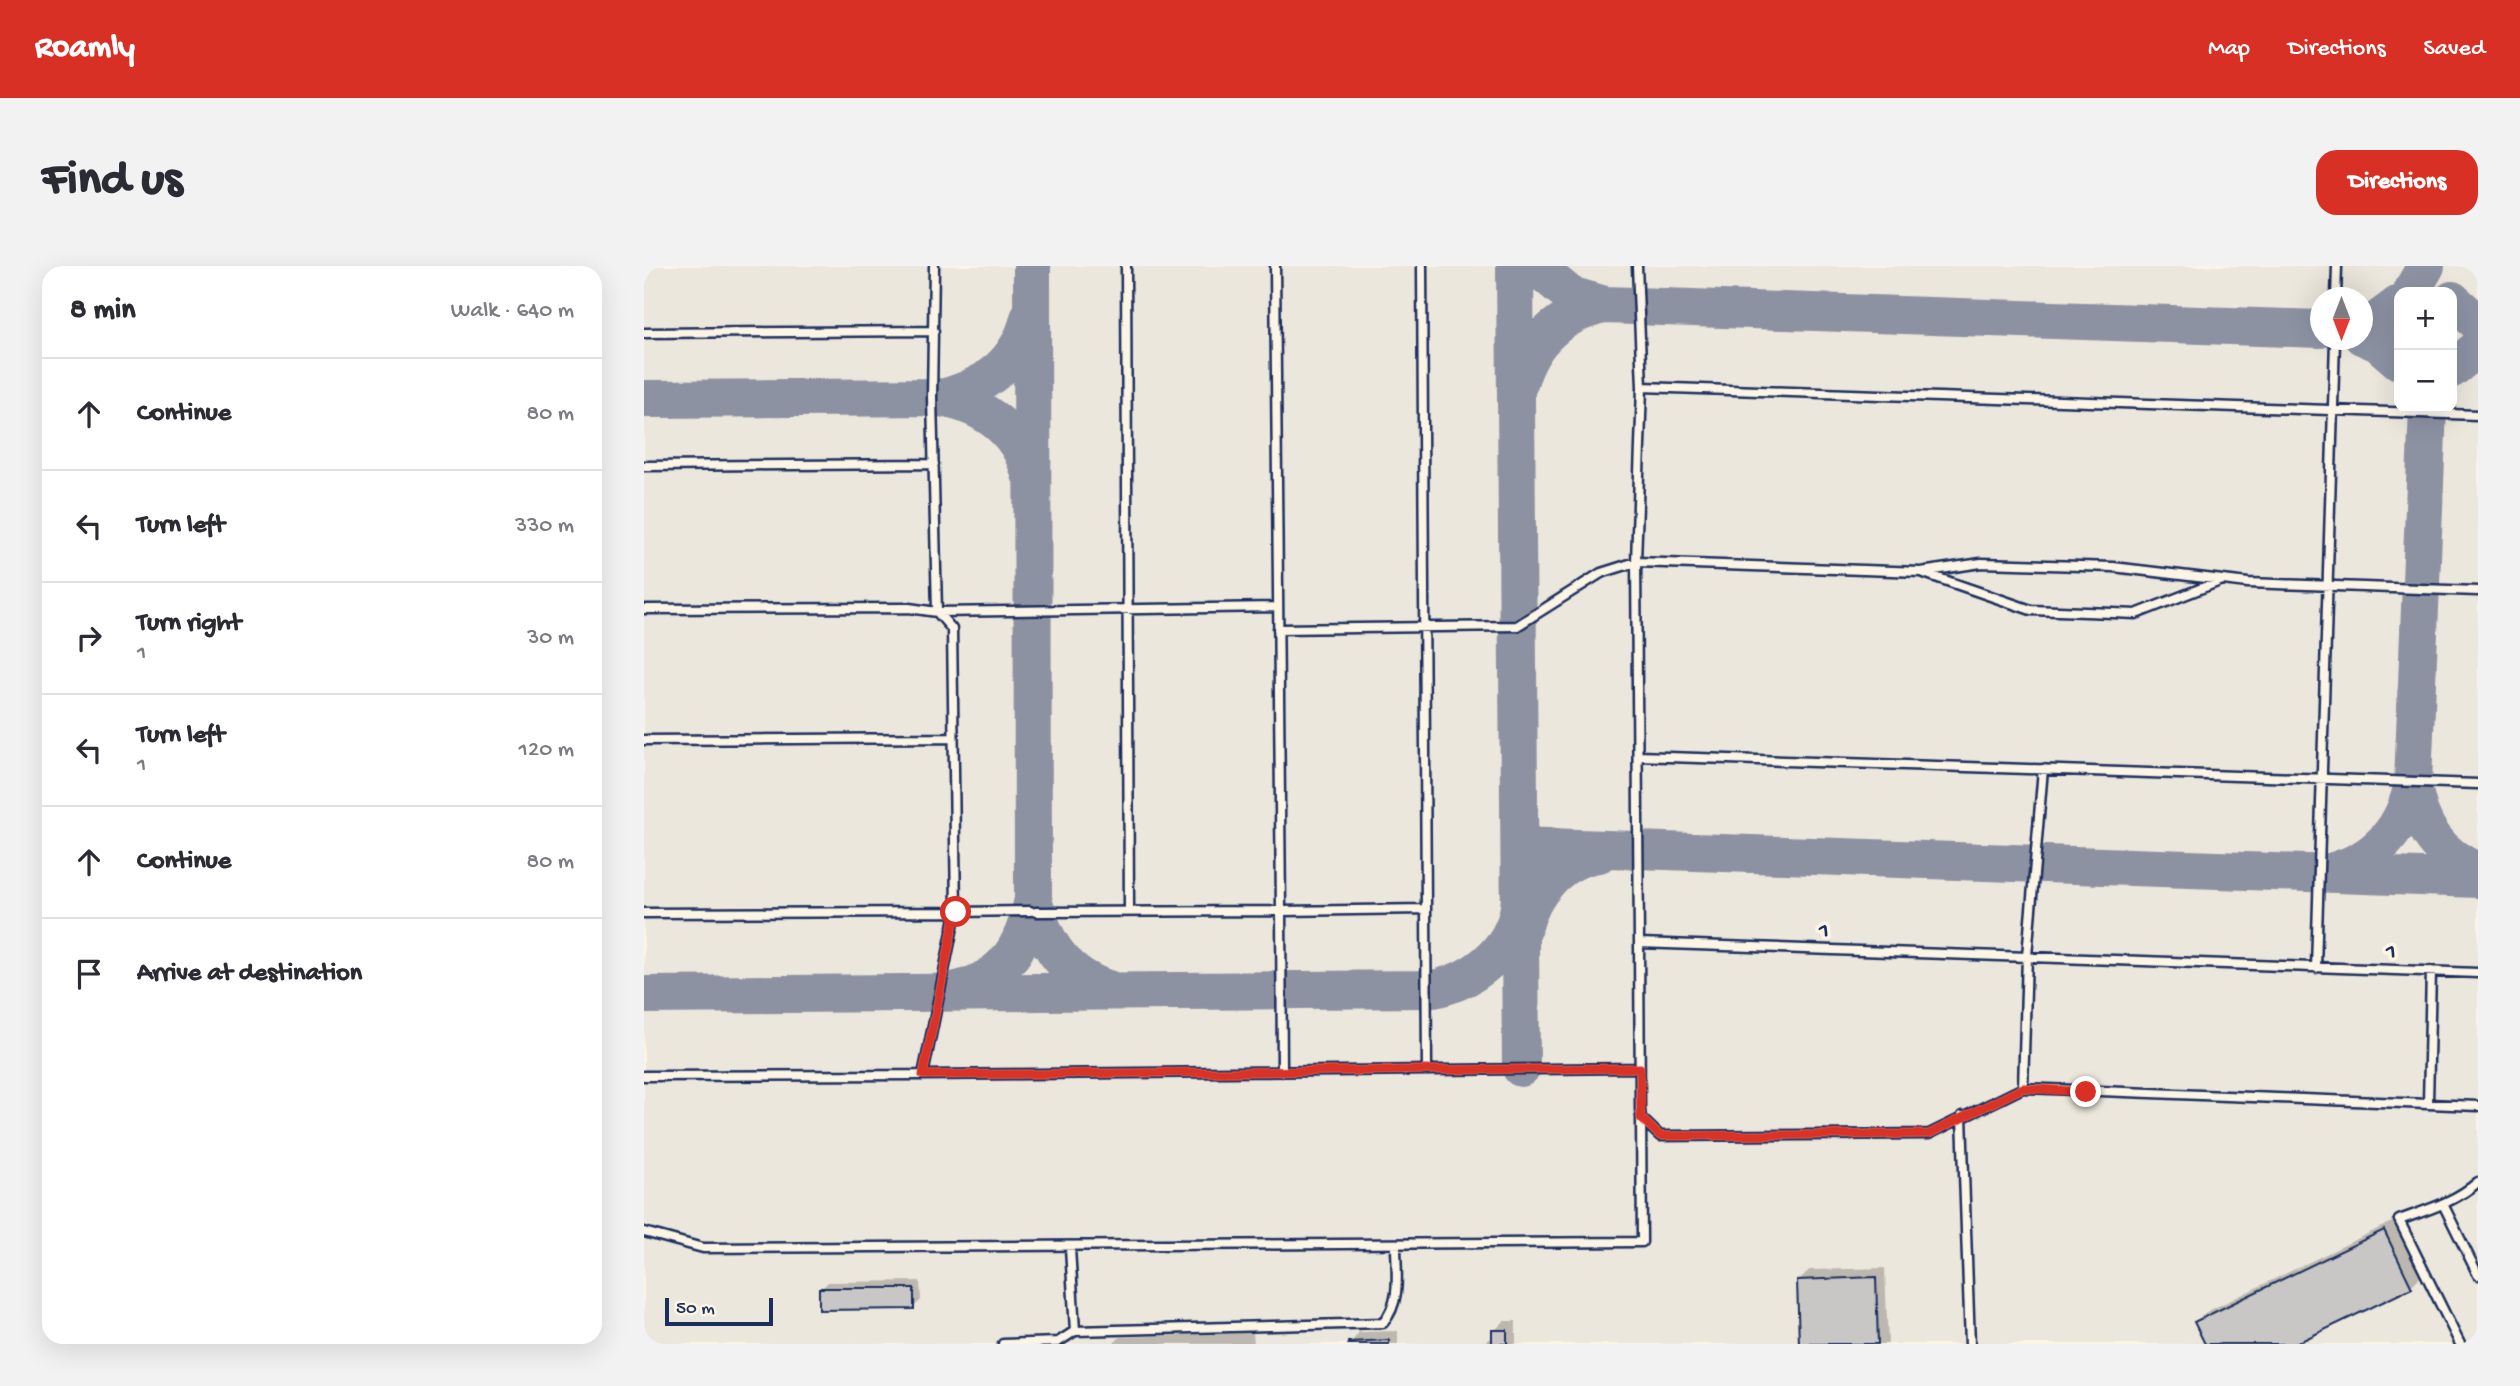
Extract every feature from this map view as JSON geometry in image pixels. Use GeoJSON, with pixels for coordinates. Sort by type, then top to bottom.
{"type":"FeatureCollection","features":[{"type":"Feature","properties":{"kind":"lane"},"geometry":{"type":"LineString","coordinates":[[923,1075],[956,912],[952,629],[937,612],[934,266]]}},
{"type":"Feature","properties":{"kind":"lane"},"geometry":{"type":"LineString","coordinates":[[1126,266],[1129,910]]}},
{"type":"Feature","properties":{"kind":"lane"},"geometry":{"type":"LineString","coordinates":[[1275,266],[1282,1072]]}},
{"type":"Feature","properties":{"kind":"lane"},"geometry":{"type":"LineString","coordinates":[[1422,266],[1422,627],[1427,1069]]}},
{"type":"Feature","properties":{"kind":"lane"},"geometry":{"type":"LineString","coordinates":[[644,1232],[703,1248],[1070,1248],[1642,1242],[1636,562],[1642,387],[1637,266]]}},
{"type":"Feature","properties":{"kind":"lane"},"geometry":{"type":"LineString","coordinates":[[2336,287],[2337,266]]}},
{"type":"Feature","properties":{"kind":"lane"},"geometry":{"type":"LineString","coordinates":[[644,334],[934,331]]}},
{"type":"Feature","properties":{"kind":"lane"},"geometry":{"type":"LineString","coordinates":[[2316,968],[2334,350]]}},
{"type":"Feature","properties":{"kind":"lane"},"geometry":{"type":"LineString","coordinates":[[1642,387],[2478,415]]}},
{"type":"Feature","properties":{"kind":"lane"},"geometry":{"type":"LineString","coordinates":[[644,466],[934,464]]}},
{"type":"Feature","properties":{"kind":"lane"},"geometry":{"type":"LineString","coordinates":[[1278,629],[1517,626],[1601,573],[1636,562],[1921,572],[1981,563],[2147,569],[2224,580],[2478,592]]}},
{"type":"Feature","properties":{"kind":"lane"},"geometry":{"type":"LineString","coordinates":[[1921,572],[2031,610],[2136,614],[2224,580]]}},
{"type":"Feature","properties":{"kind":"lane"},"geometry":{"type":"LineString","coordinates":[[644,608],[909,608],[937,612],[1278,607]]}},
{"type":"Feature","properties":{"kind":"lane"},"geometry":{"type":"LineString","coordinates":[[644,740],[953,738]]}},
{"type":"Feature","properties":{"kind":"lane"},"geometry":{"type":"LineString","coordinates":[[1638,756],[2478,784]]}},
{"type":"Feature","properties":{"kind":"lane"},"geometry":{"type":"LineString","coordinates":[[2023,1088],[2027,956],[2043,769]]}},
{"type":"Feature","properties":{"kind":"lane"},"geometry":{"type":"LineString","coordinates":[[644,913],[1426,909]]}},
{"type":"Feature","properties":{"kind":"lane","name":"1"},"geometry":{"type":"LineString","coordinates":[[1639,943],[2478,973]]}},
{"type":"Feature","properties":{"kind":"lane"},"geometry":{"type":"LineString","coordinates":[[2428,1103],[2431,971]]}},
{"type":"Feature","properties":{"kind":"lane"},"geometry":{"type":"LineString","coordinates":[[644,1076],[1640,1068]]}},
{"type":"Feature","properties":{"kind":"lane"},"geometry":{"type":"LineString","coordinates":[[1641,1118],[1660,1136],[1929,1134],[2023,1088],[2478,1106]]}},
{"type":"Feature","properties":{"kind":"lane"},"geometry":{"type":"LineString","coordinates":[[1962,1116],[1970,1344]]}},
{"type":"Feature","properties":{"kind":"lane"},"geometry":{"type":"LineString","coordinates":[[2460,1344],[2399,1220],[2443,1204],[2478,1182]]}},
{"type":"Feature","properties":{"kind":"lane"},"geometry":{"type":"LineString","coordinates":[[2443,1204],[2478,1275]]}},
{"type":"Feature","properties":{"kind":"lane"},"geometry":{"type":"LineString","coordinates":[[1003,1344],[1058,1342],[1075,1331],[1382,1323],[1392,1312],[1397,1300],[1396,1245]]}},
{"type":"Feature","properties":{"kind":"lane"},"geometry":{"type":"LineString","coordinates":[[1070,1248],[1075,1331]]}},
{"type":"Feature","properties":{"kind":"shaded area"},"geometry":{"type":"Polygon","coordinates":[[[644,266],[2478,266],[2478,1344],[644,1344],[644,266]]]}},
{"type":"Feature","properties":{"kind":"building"},"geometry":{"type":"Polygon","coordinates":[[[2384,1230],[2412,1288],[2295,1344],[2205,1344],[2194,1322],[2384,1230]]]}},
{"type":"Feature","properties":{"kind":"building"},"geometry":{"type":"Polygon","coordinates":[[[1876,1277],[1878,1344],[1799,1344],[1797,1280],[1876,1277]]]}},
{"type":"Feature","properties":{"kind":"building"},"geometry":{"type":"Polygon","coordinates":[[[819,1288],[914,1288],[914,1309],[819,1310],[819,1288]]]}},
{"type":"Feature","properties":{"kind":"building"},"geometry":{"type":"Polygon","coordinates":[[[1492,1330],[1507,1330],[1507,1344],[1492,1344],[1492,1330]]]}},
{"type":"Feature","properties":{"kind":"building"},"geometry":{"type":"Polygon","coordinates":[[[1389,1340],[1389,1344],[1348,1344],[1348,1342],[1389,1340]]]}},
{"type":"Feature","properties":{"kind":"taxiway"},"geometry":{"type":"LineString","coordinates":[[957,990],[988,977],[1010,957],[1024,931],[1033,899],[1032,266]]}},
{"type":"Feature","properties":{"kind":"taxiway"},"geometry":{"type":"LineString","coordinates":[[1515,266],[1521,1068]]}},
{"type":"Feature","properties":{"kind":"taxiway"},"geometry":{"type":"LineString","coordinates":[[1535,266],[1570,295],[1605,305],[2310,329]]}},
{"type":"Feature","properties":{"kind":"taxiway"},"geometry":{"type":"LineString","coordinates":[[2414,287],[2426,266]]}},
{"type":"Feature","properties":{"kind":"taxiway"},"geometry":{"type":"LineString","coordinates":[[2457,304],[2478,323]]}},
{"type":"Feature","properties":{"kind":"taxiway"},"geometry":{"type":"LineString","coordinates":[[1519,383],[1532,354],[1550,331],[1575,315],[1605,305]]}},
{"type":"Feature","properties":{"kind":"taxiway"},"geometry":{"type":"LineString","coordinates":[[2373,322],[2394,308]]}},
{"type":"Feature","properties":{"kind":"taxiway"},"geometry":{"type":"LineString","coordinates":[[644,399],[945,397],[974,386],[999,370],[1017,347],[1029,318]]}},
{"type":"Feature","properties":{"kind":"taxiway"},"geometry":{"type":"LineString","coordinates":[[2373,341],[2394,357]]}},
{"type":"Feature","properties":{"kind":"taxiway"},"geometry":{"type":"LineString","coordinates":[[2457,365],[2478,348]]}},
{"type":"Feature","properties":{"kind":"taxiway"},"geometry":{"type":"LineString","coordinates":[[933,397],[966,405],[994,420],[1016,443],[1030,474]]}},
{"type":"Feature","properties":{"kind":"taxiway"},"geometry":{"type":"LineString","coordinates":[[2428,413],[2413,783],[2420,812],[2433,837],[2452,857],[2478,871]]}},
{"type":"Feature","properties":{"kind":"taxiway"},"geometry":{"type":"LineString","coordinates":[[2333,871],[2349,866],[2376,850],[2396,827],[2413,783]]}},
{"type":"Feature","properties":{"kind":"taxiway"},"geometry":{"type":"LineString","coordinates":[[1520,846],[2478,879]]}},
{"type":"Feature","properties":{"kind":"taxiway"},"geometry":{"type":"LineString","coordinates":[[1523,929],[1533,902],[1560,870],[1585,857],[1599,854]]}},
{"type":"Feature","properties":{"kind":"taxiway"},"geometry":{"type":"LineString","coordinates":[[644,995],[1434,989],[1466,977],[1493,957],[1512,930],[1520,897]]}},
{"type":"Feature","properties":{"kind":"taxiway"},"geometry":{"type":"LineString","coordinates":[[1033,899],[1043,930],[1059,956],[1081,976],[1111,990]]}},
{"type":"Feature","properties":{"kind":"route"},"geometry":{"type":"LineString","coordinates":[[956,912],[923,1075],[1640,1068],[1641,1118],[1660,1136],[1929,1134],[2023,1088],[2086,1092]]}}]}
